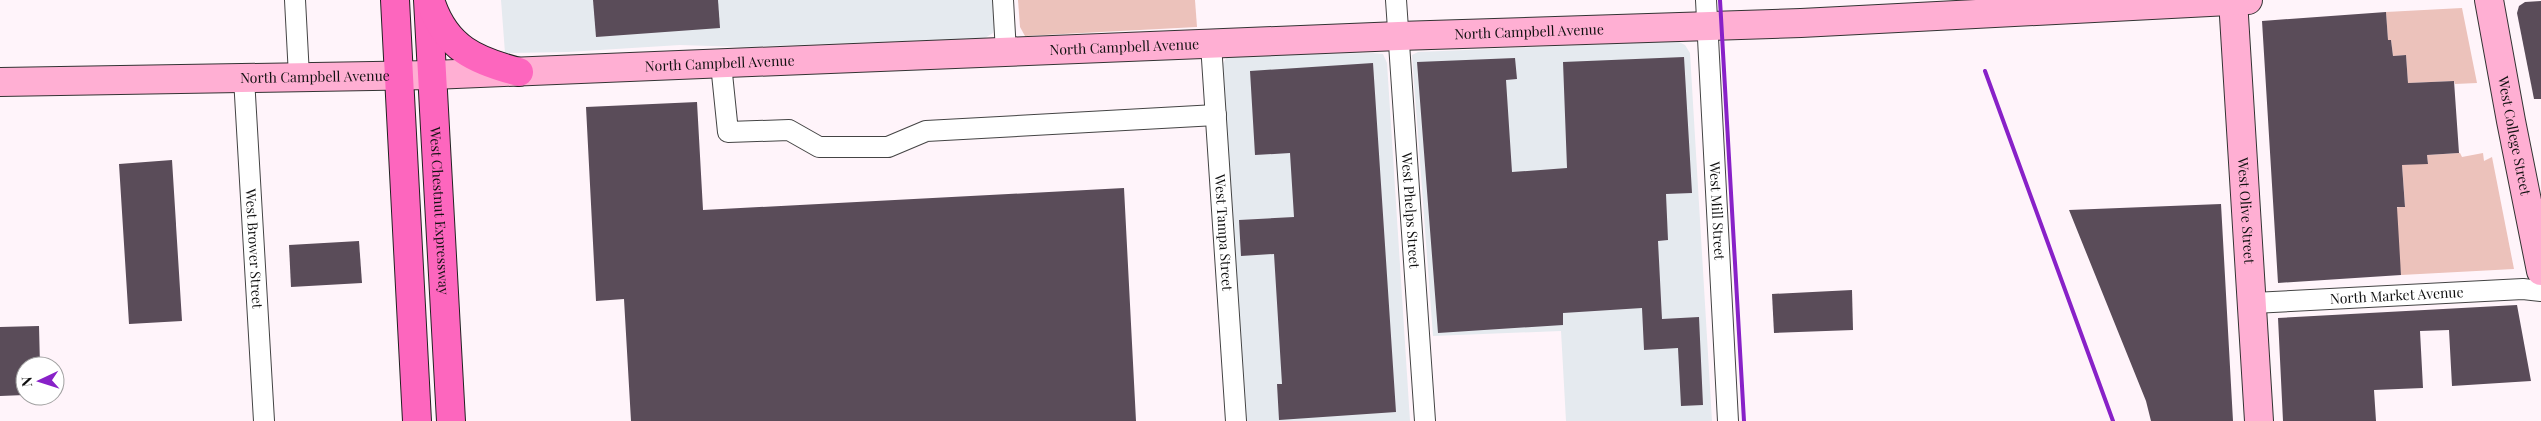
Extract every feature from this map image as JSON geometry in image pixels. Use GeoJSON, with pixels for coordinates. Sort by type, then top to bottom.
{"type":"FeatureCollection","features":[{"type":"Feature","properties":{"kind":"main road"},"geometry":{"type":"LineString","coordinates":[[395,0],[417,421]]}},
{"type":"Feature","properties":{"kind":"main road"},"geometry":{"type":"LineString","coordinates":[[429,0],[446,32],[465,51],[486,62],[519,72]]}},
{"type":"Feature","properties":{"kind":"main road","name":"West Chestnut Expressway"},"geometry":{"type":"LineString","coordinates":[[429,0],[451,421]]}},
{"type":"Feature","properties":{"kind":"main road","name":"North Campbell Avenue"},"geometry":{"type":"LineString","coordinates":[[0,82],[299,76],[399,76],[519,72],[1399,36],[1707,13],[2238,0]]}},
{"type":"Feature","properties":{"kind":"main road","name":"West Olive Street"},"geometry":{"type":"LineString","coordinates":[[2238,0],[2259,421]]}},
{"type":"Feature","properties":{"kind":"main road","name":"West College Street"},"geometry":{"type":"LineString","coordinates":[[2489,0],[2541,271]]}},
{"type":"Feature","properties":{"kind":"street"},"geometry":{"type":"LineString","coordinates":[[295,0],[299,76]]}},
{"type":"Feature","properties":{"kind":"street"},"geometry":{"type":"LineString","coordinates":[[1003,0],[1006,52]]}},
{"type":"Feature","properties":{"kind":"street","name":"West Phelps Street"},"geometry":{"type":"LineString","coordinates":[[1396,0],[1426,421]]}},
{"type":"Feature","properties":{"kind":"street","name":"West Mill Street"},"geometry":{"type":"LineString","coordinates":[[1707,13],[1728,421]]}},
{"type":"Feature","properties":{"kind":"street","name":"West Tampa Street"},"geometry":{"type":"LineString","coordinates":[[1211,44],[1236,421]]}},
{"type":"Feature","properties":{"kind":"street"},"geometry":{"type":"LineString","coordinates":[[721,64],[728,132],[789,130],[819,147],[888,147],[926,131],[1216,115]]}},
{"type":"Feature","properties":{"kind":"street","name":"West Brower Street"},"geometry":{"type":"LineString","coordinates":[[244,78],[264,421]]}},
{"type":"Feature","properties":{"kind":"street","name":"North Market Avenue"},"geometry":{"type":"LineString","coordinates":[[2253,303],[2523,290],[2541,291]]}},
{"type":"Feature","properties":{"kind":"shaded area"},"geometry":{"type":"Polygon","coordinates":[[[501,0],[993,0],[994,28],[993,33],[985,38],[742,47],[680,45],[568,52],[505,53],[501,0]]]}},
{"type":"Feature","properties":{"kind":"shaded area"},"geometry":{"type":"Polygon","coordinates":[[[1018,0],[1195,0],[1197,27],[1025,36],[1020,27],[1018,0]]]}},
{"type":"Feature","properties":{"kind":"shaded area"},"geometry":{"type":"Polygon","coordinates":[[[2462,8],[2477,83],[2455,84],[2454,81],[2408,83],[2406,55],[2393,56],[2391,40],[2388,40],[2386,12],[2462,8]]]}},
{"type":"Feature","properties":{"kind":"shaded area"},"geometry":{"type":"Polygon","coordinates":[[[1677,41],[1685,45],[1690,53],[1712,421],[1566,421],[1561,331],[1433,336],[1412,55],[1418,52],[1677,41]]]}},
{"type":"Feature","properties":{"kind":"shaded area"},"geometry":{"type":"Polygon","coordinates":[[[1383,54],[1387,63],[1410,421],[1243,421],[1222,65],[1227,57],[1237,55],[1383,54]]]}},
{"type":"Feature","properties":{"kind":"shaded area"},"geometry":{"type":"Polygon","coordinates":[[[2460,153],[2462,157],[2483,153],[2484,161],[2492,157],[2514,269],[2401,275],[2394,208],[2405,206],[2402,165],[2428,163],[2427,155],[2460,153]]]}},
{"type":"Feature","properties":{"kind":"building"},"geometry":{"type":"Polygon","coordinates":[[[593,0],[718,0],[720,28],[596,37],[593,0]]]}},
{"type":"Feature","properties":{"kind":"building"},"geometry":{"type":"Polygon","coordinates":[[[2541,1],[2541,99],[2534,99],[2517,13],[2519,6],[2525,2],[2541,1]]]}},
{"type":"Feature","properties":{"kind":"building"},"geometry":{"type":"Polygon","coordinates":[[[2386,12],[2388,40],[2391,40],[2393,56],[2406,55],[2408,83],[2454,81],[2459,153],[2427,155],[2428,164],[2402,165],[2405,207],[2397,207],[2401,275],[2278,283],[2262,21],[2386,12]]]}},
{"type":"Feature","properties":{"kind":"building"},"geometry":{"type":"Polygon","coordinates":[[[1684,57],[1692,193],[1666,194],[1668,240],[1658,241],[1662,319],[1699,317],[1703,405],[1681,406],[1678,348],[1644,350],[1642,308],[1563,313],[1563,325],[1438,333],[1417,62],[1515,58],[1517,79],[1506,80],[1512,172],[1567,168],[1563,62],[1684,57]]]}},
{"type":"Feature","properties":{"kind":"building"},"geometry":{"type":"Polygon","coordinates":[[[1373,63],[1396,412],[1279,420],[1277,384],[1282,384],[1274,254],[1241,256],[1239,220],[1294,217],[1290,153],[1255,155],[1250,71],[1373,63]]]}},
{"type":"Feature","properties":{"kind":"building"},"geometry":{"type":"Polygon","coordinates":[[[697,102],[703,210],[1124,188],[1136,421],[631,421],[624,299],[596,301],[586,107],[697,102]]]}},
{"type":"Feature","properties":{"kind":"building"},"geometry":{"type":"Polygon","coordinates":[[[172,160],[182,321],[129,324],[119,164],[172,160]]]}},
{"type":"Feature","properties":{"kind":"building"},"geometry":{"type":"Polygon","coordinates":[[[2221,204],[2233,421],[2151,421],[2146,401],[2069,210],[2221,204]]]}},
{"type":"Feature","properties":{"kind":"building"},"geometry":{"type":"Polygon","coordinates":[[[359,241],[362,283],[291,287],[289,245],[359,241]]]}},
{"type":"Feature","properties":{"kind":"building"},"geometry":{"type":"Polygon","coordinates":[[[1852,290],[1853,330],[1774,333],[1772,294],[1852,290]]]}},
{"type":"Feature","properties":{"kind":"building"},"geometry":{"type":"Polygon","coordinates":[[[2517,305],[2531,381],[2452,386],[2449,330],[2420,331],[2423,388],[2374,390],[2376,421],[2283,421],[2278,318],[2517,305]]]}},
{"type":"Feature","properties":{"kind":"building"},"geometry":{"type":"Polygon","coordinates":[[[39,326],[40,356],[15,356],[15,395],[0,396],[0,327],[39,326]]]}},
{"type":"Feature","properties":{"kind":"railway"},"geometry":{"type":"LineString","coordinates":[[1720,0],[1744,421]]}},
{"type":"Feature","properties":{"kind":"railway"},"geometry":{"type":"LineString","coordinates":[[1985,71],[2113,421]]}}]}
